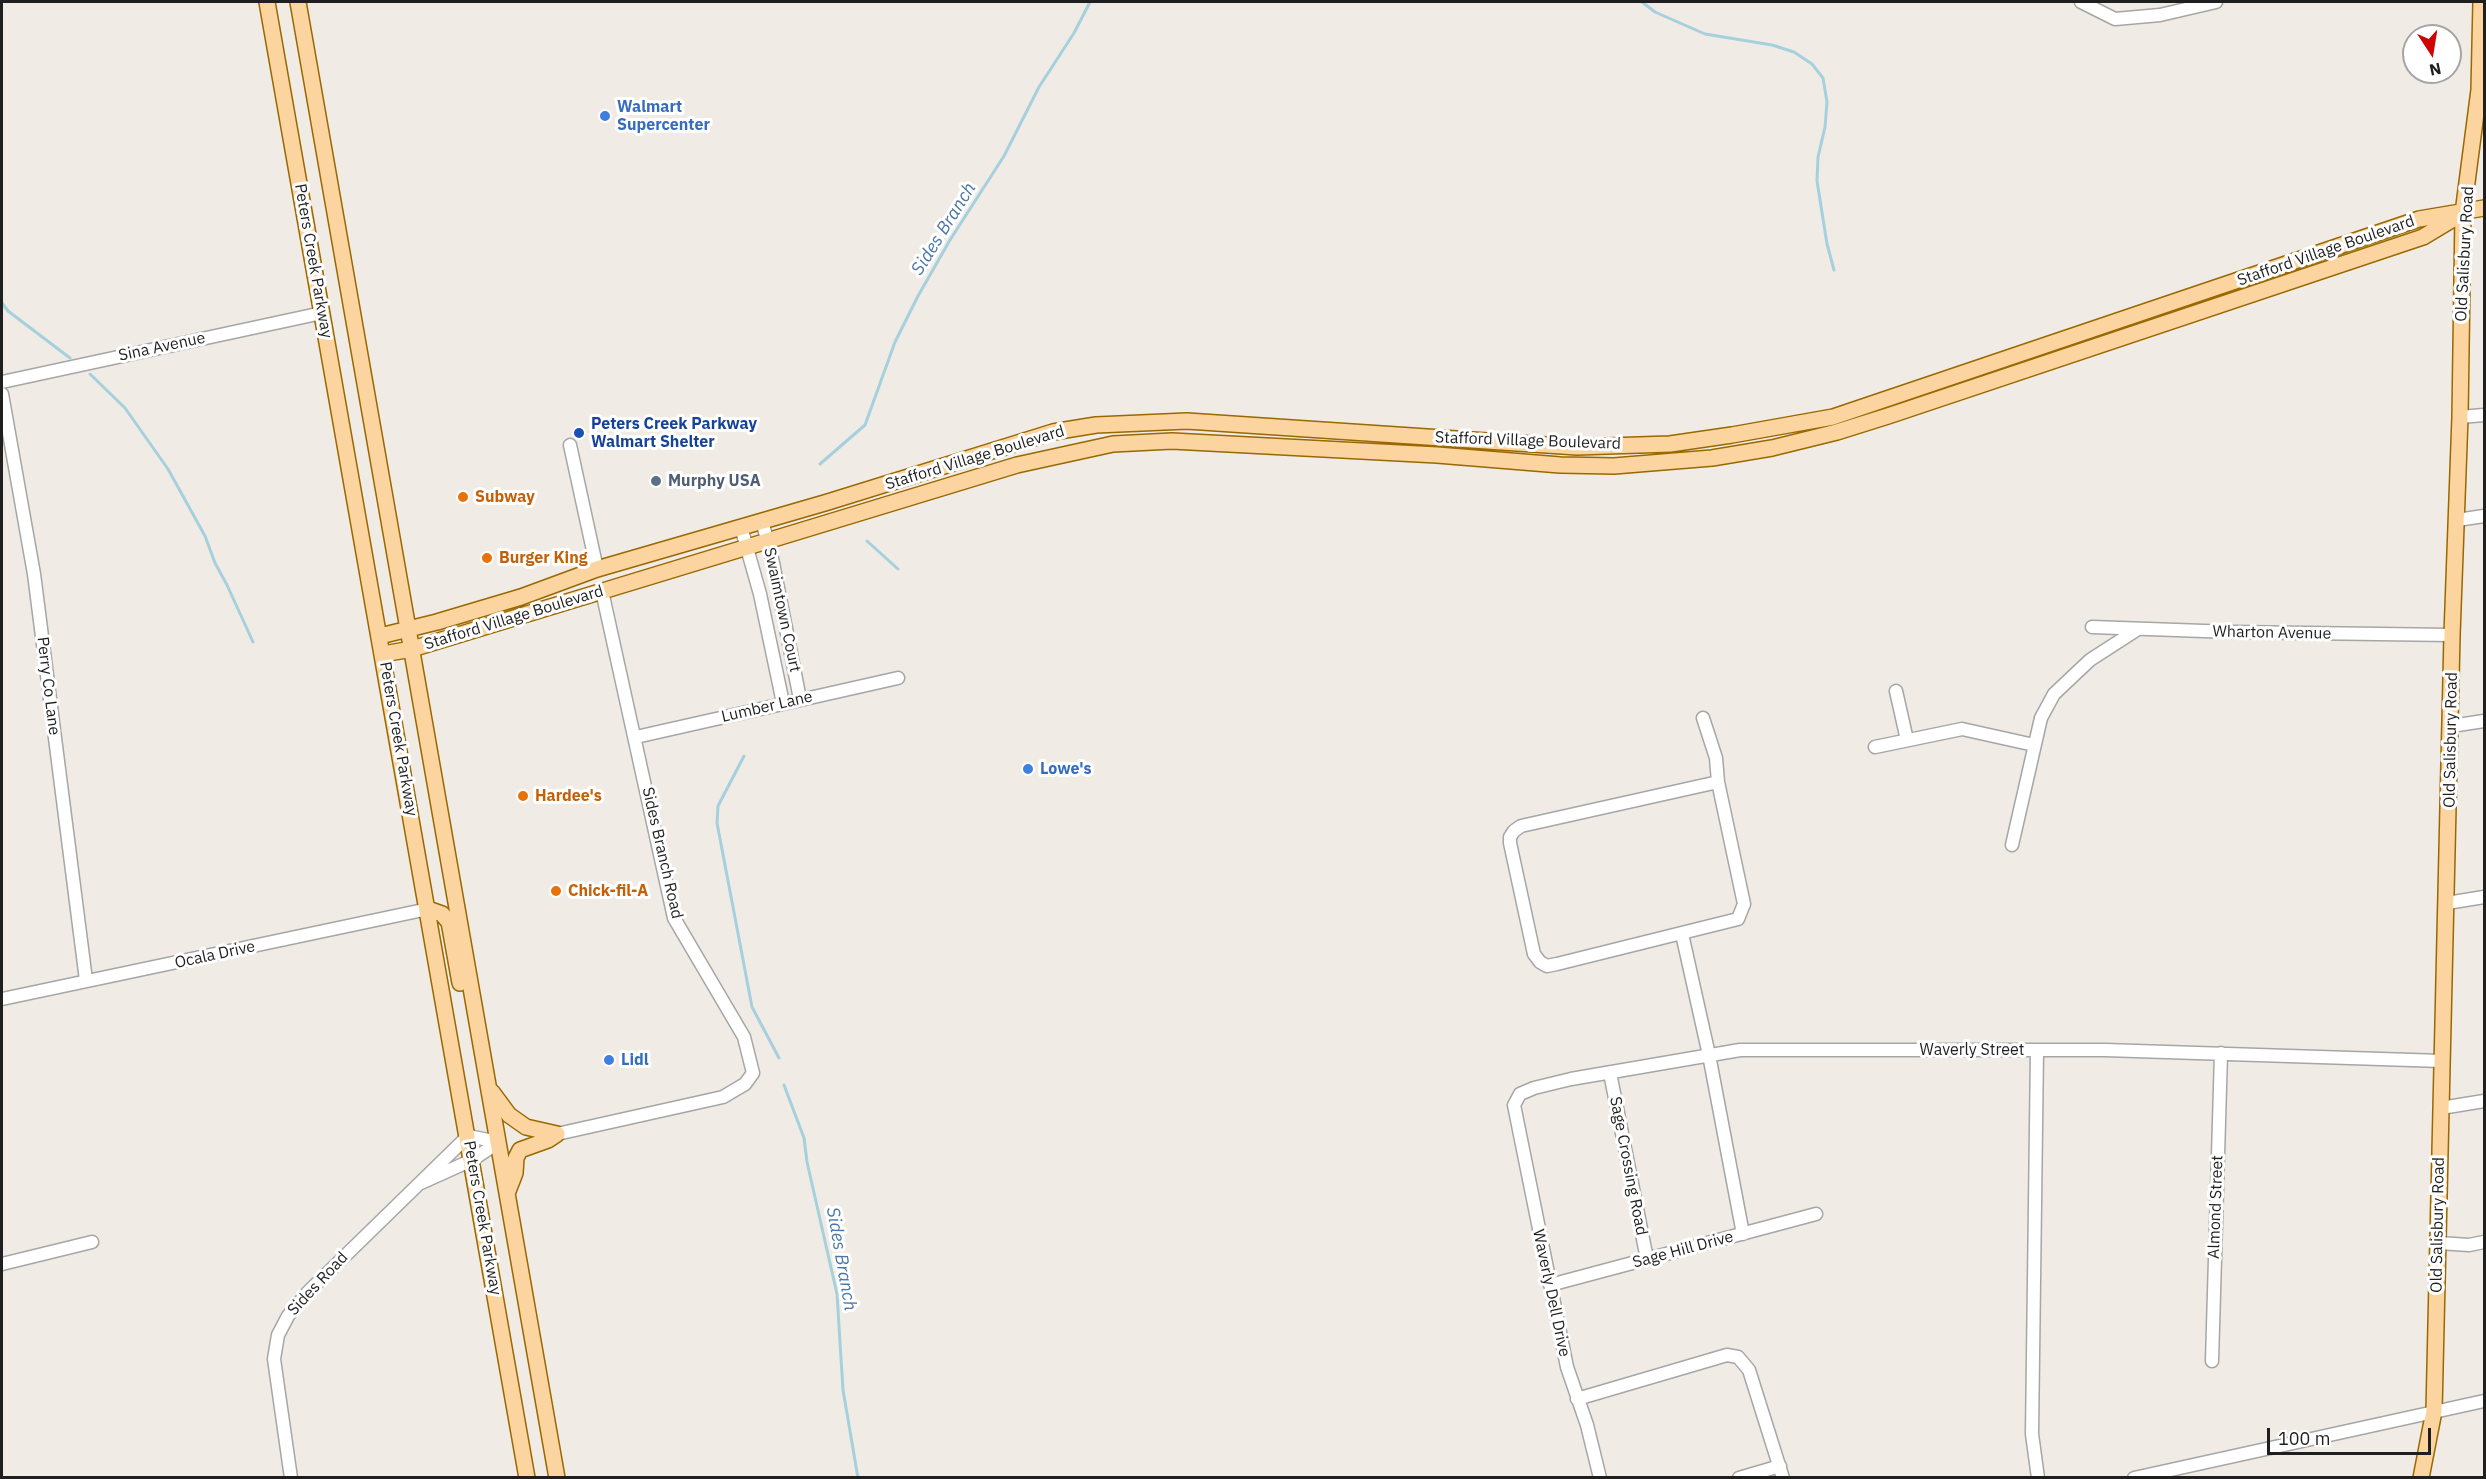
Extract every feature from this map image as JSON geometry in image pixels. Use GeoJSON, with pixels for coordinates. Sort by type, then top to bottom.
{"type":"FeatureCollection","features":[{"type":"Feature","properties":{"kind":"main road","name":"Peters Creek Parkway"},"geometry":{"type":"LineString","coordinates":[[267,2],[527,1478]]}},
{"type":"Feature","properties":{"kind":"main road","name":"Peters Creek Parkway"},"geometry":{"type":"LineString","coordinates":[[298,2],[557,1478]]}},
{"type":"Feature","properties":{"kind":"main road","name":"Old Salisbury Road"},"geometry":{"type":"LineString","coordinates":[[2421,1478],[2434,1411],[2452,635],[2460,417],[2463,213],[2480,90],[2481,2]]}},
{"type":"Feature","properties":{"kind":"main road"},"geometry":{"type":"LineString","coordinates":[[2463,213],[2484,208]]}},
{"type":"Feature","properties":{"kind":"main road","name":"Stafford Village Boulevard"},"geometry":{"type":"LineString","coordinates":[[380,636],[521,597],[597,569],[1053,432],[1130,422],[1187,421],[1577,447],[1670,444],[1833,417],[2419,219],[2463,213]]}},
{"type":"Feature","properties":{"kind":"main road","name":"Stafford Village Boulevard"},"geometry":{"type":"LineString","coordinates":[[383,654],[412,649],[1017,465],[1113,444],[1172,441],[1437,455],[1518,463],[1614,466],[1712,458],[1772,448],[1837,432],[1888,416],[2423,237],[2463,213]]}},
{"type":"Feature","properties":{"kind":"main road"},"geometry":{"type":"LineString","coordinates":[[428,909],[442,914],[449,922],[463,999],[479,1033]]}},
{"type":"Feature","properties":{"kind":"main road"},"geometry":{"type":"LineString","coordinates":[[489,1087],[509,1114],[526,1127],[557,1134]]}},
{"type":"Feature","properties":{"kind":"main road"},"geometry":{"type":"LineString","coordinates":[[507,1191],[515,1173],[516,1158],[520,1150],[548,1140],[557,1134]]}},
{"type":"Feature","properties":{"kind":"street"},"geometry":{"type":"LineString","coordinates":[[2081,2],[2115,19],[2160,15],[2216,2]]}},
{"type":"Feature","properties":{"kind":"street","name":"Sina Avenue"},"geometry":{"type":"LineString","coordinates":[[2,382],[322,313]]}},
{"type":"Feature","properties":{"kind":"street","name":"Perry Co Lane"},"geometry":{"type":"LineString","coordinates":[[2,394],[34,574],[86,980]]}},
{"type":"Feature","properties":{"kind":"street"},"geometry":{"type":"LineString","coordinates":[[2460,417],[2484,414]]}},
{"type":"Feature","properties":{"kind":"street"},"geometry":{"type":"LineString","coordinates":[[570,445],[597,569]]}},
{"type":"Feature","properties":{"kind":"street"},"geometry":{"type":"LineString","coordinates":[[2457,520],[2484,516]]}},
{"type":"Feature","properties":{"kind":"street","name":"Swaimtown Court"},"geometry":{"type":"LineString","coordinates":[[762,521],[800,699]]}},
{"type":"Feature","properties":{"kind":"street","name":"Swaimtown Court"},"geometry":{"type":"LineString","coordinates":[[741,527],[783,703]]}},
{"type":"Feature","properties":{"kind":"street","name":"Sides Branch Road"},"geometry":{"type":"LineString","coordinates":[[557,1134],[723,1097],[745,1084],[753,1073],[744,1037],[674,918],[636,737],[602,591]]}},
{"type":"Feature","properties":{"kind":"street"},"geometry":{"type":"LineString","coordinates":[[766,625],[785,621]]}},
{"type":"Feature","properties":{"kind":"street","name":"Wharton Avenue"},"geometry":{"type":"LineString","coordinates":[[2092,627],[2232,632],[2452,635]]}},
{"type":"Feature","properties":{"kind":"street"},"geometry":{"type":"LineString","coordinates":[[2012,844],[2041,718],[2059,687],[2090,660],[2139,629]]}},
{"type":"Feature","properties":{"kind":"street","name":"Lumber Lane"},"geometry":{"type":"LineString","coordinates":[[636,737],[898,678]]}},
{"type":"Feature","properties":{"kind":"street"},"geometry":{"type":"LineString","coordinates":[[1896,691],[1907,740]]}},
{"type":"Feature","properties":{"kind":"street"},"geometry":{"type":"LineString","coordinates":[[1703,718],[1716,758],[1718,782],[1744,904],[1738,919],[1557,964],[1547,966],[1540,962],[1534,954],[1509,843],[1510,837],[1521,826],[1718,782]]}},
{"type":"Feature","properties":{"kind":"street"},"geometry":{"type":"LineString","coordinates":[[2451,726],[2484,721]]}},
{"type":"Feature","properties":{"kind":"street"},"geometry":{"type":"LineString","coordinates":[[1875,747],[1962,729],[2034,745]]}},
{"type":"Feature","properties":{"kind":"street"},"geometry":{"type":"LineString","coordinates":[[2447,903],[2484,897]]}},
{"type":"Feature","properties":{"kind":"street","name":"Ocala Drive"},"geometry":{"type":"LineString","coordinates":[[2,999],[428,909]]}},
{"type":"Feature","properties":{"kind":"street"},"geometry":{"type":"LineString","coordinates":[[1682,934],[1709,1055],[1743,1233]]}},
{"type":"Feature","properties":{"kind":"street","name":"Waverly Street"},"geometry":{"type":"LineString","coordinates":[[1514,1105],[1520,1094],[1534,1088],[1610,1072],[1740,1050],[1790,1048],[2037,1050],[2221,1053],[2442,1061]]}},
{"type":"Feature","properties":{"kind":"street"},"geometry":{"type":"LineString","coordinates":[[2037,1050],[2032,1434],[2038,1478]]}},
{"type":"Feature","properties":{"kind":"street","name":"Almond Street"},"geometry":{"type":"LineString","coordinates":[[2212,1361],[2221,1053]]}},
{"type":"Feature","properties":{"kind":"street","name":"Sage Crossing Road"},"geometry":{"type":"LineString","coordinates":[[1610,1072],[1647,1259]]}},
{"type":"Feature","properties":{"kind":"street"},"geometry":{"type":"LineString","coordinates":[[2441,1108],[2484,1101]]}},
{"type":"Feature","properties":{"kind":"street","name":"Waverly Dell Drive"},"geometry":{"type":"LineString","coordinates":[[1514,1105],[1567,1368],[1587,1425],[1600,1478]]}},
{"type":"Feature","properties":{"kind":"street"},"geometry":{"type":"LineString","coordinates":[[468,1136],[499,1143]]}},
{"type":"Feature","properties":{"kind":"street","name":"Sides Road"},"geometry":{"type":"LineString","coordinates":[[291,1478],[276,1384],[274,1359],[278,1335],[288,1316],[308,1292],[468,1136]]}},
{"type":"Feature","properties":{"kind":"street","name":"Sides Road"},"geometry":{"type":"LineString","coordinates":[[415,1186],[472,1160],[499,1143]]}},
{"type":"Feature","properties":{"kind":"street","name":"Sage Hill Drive"},"geometry":{"type":"LineString","coordinates":[[1550,1285],[1816,1214]]}},
{"type":"Feature","properties":{"kind":"street"},"geometry":{"type":"LineString","coordinates":[[2,1264],[92,1242]]}},
{"type":"Feature","properties":{"kind":"street"},"geometry":{"type":"LineString","coordinates":[[2439,1243],[2469,1245],[2484,1242]]}},
{"type":"Feature","properties":{"kind":"street"},"geometry":{"type":"LineString","coordinates":[[1578,1399],[1727,1355],[1738,1357],[1749,1370],[1782,1472],[1739,1478]]}},
{"type":"Feature","properties":{"kind":"street"},"geometry":{"type":"LineString","coordinates":[[2134,1478],[2484,1401]]}},
{"type":"Feature","properties":{"kind":"waterway","name":"Sides Branch"},"geometry":{"type":"LineString","coordinates":[[820,464],[865,425],[895,342],[918,296],[950,240],[1004,156],[1039,87],[1074,33],[1090,2]]}},
{"type":"Feature","properties":{"kind":"waterway"},"geometry":{"type":"LineString","coordinates":[[1642,2],[1655,12],[1705,34],[1772,45],[1794,52],[1812,64],[1823,78],[1827,102],[1825,127],[1818,157],[1817,181],[1827,244],[1834,270]]}},
{"type":"Feature","properties":{"kind":"waterway"},"geometry":{"type":"LineString","coordinates":[[2,303],[8,311],[70,358]]}},
{"type":"Feature","properties":{"kind":"waterway"},"geometry":{"type":"LineString","coordinates":[[90,374],[125,408],[168,469],[205,536],[215,563],[253,642]]}},
{"type":"Feature","properties":{"kind":"waterway","name":"Sides Branch"},"geometry":{"type":"LineString","coordinates":[[867,541],[898,569]]}},
{"type":"Feature","properties":{"kind":"waterway","name":"Sides Branch"},"geometry":{"type":"LineString","coordinates":[[744,756],[718,806],[717,823],[752,1007],[779,1058]]}},
{"type":"Feature","properties":{"kind":"waterway","name":"Sides Branch"},"geometry":{"type":"LineString","coordinates":[[784,1085],[804,1138],[807,1162],[837,1294],[843,1390],[858,1478]]}},
{"type":"Feature","properties":{"kind":"place","name":"Walmart Supercenter"},"geometry":{"type":"Point","coordinates":[605,116]}},
{"type":"Feature","properties":{"kind":"place","name":"Peters Creek Parkway Walmart Shelter"},"geometry":{"type":"Point","coordinates":[579,433]}},
{"type":"Feature","properties":{"kind":"place","name":"Murphy USA"},"geometry":{"type":"Point","coordinates":[656,481]}},
{"type":"Feature","properties":{"kind":"place","name":"Subway"},"geometry":{"type":"Point","coordinates":[463,497]}},
{"type":"Feature","properties":{"kind":"place","name":"Burger King"},"geometry":{"type":"Point","coordinates":[487,558]}},
{"type":"Feature","properties":{"kind":"place","name":"Lowe's"},"geometry":{"type":"Point","coordinates":[1028,769]}},
{"type":"Feature","properties":{"kind":"place","name":"Hardee's"},"geometry":{"type":"Point","coordinates":[523,796]}},
{"type":"Feature","properties":{"kind":"place","name":"Chick-fil-A"},"geometry":{"type":"Point","coordinates":[556,891]}},
{"type":"Feature","properties":{"kind":"place","name":"Lidl"},"geometry":{"type":"Point","coordinates":[609,1060]}}]}
